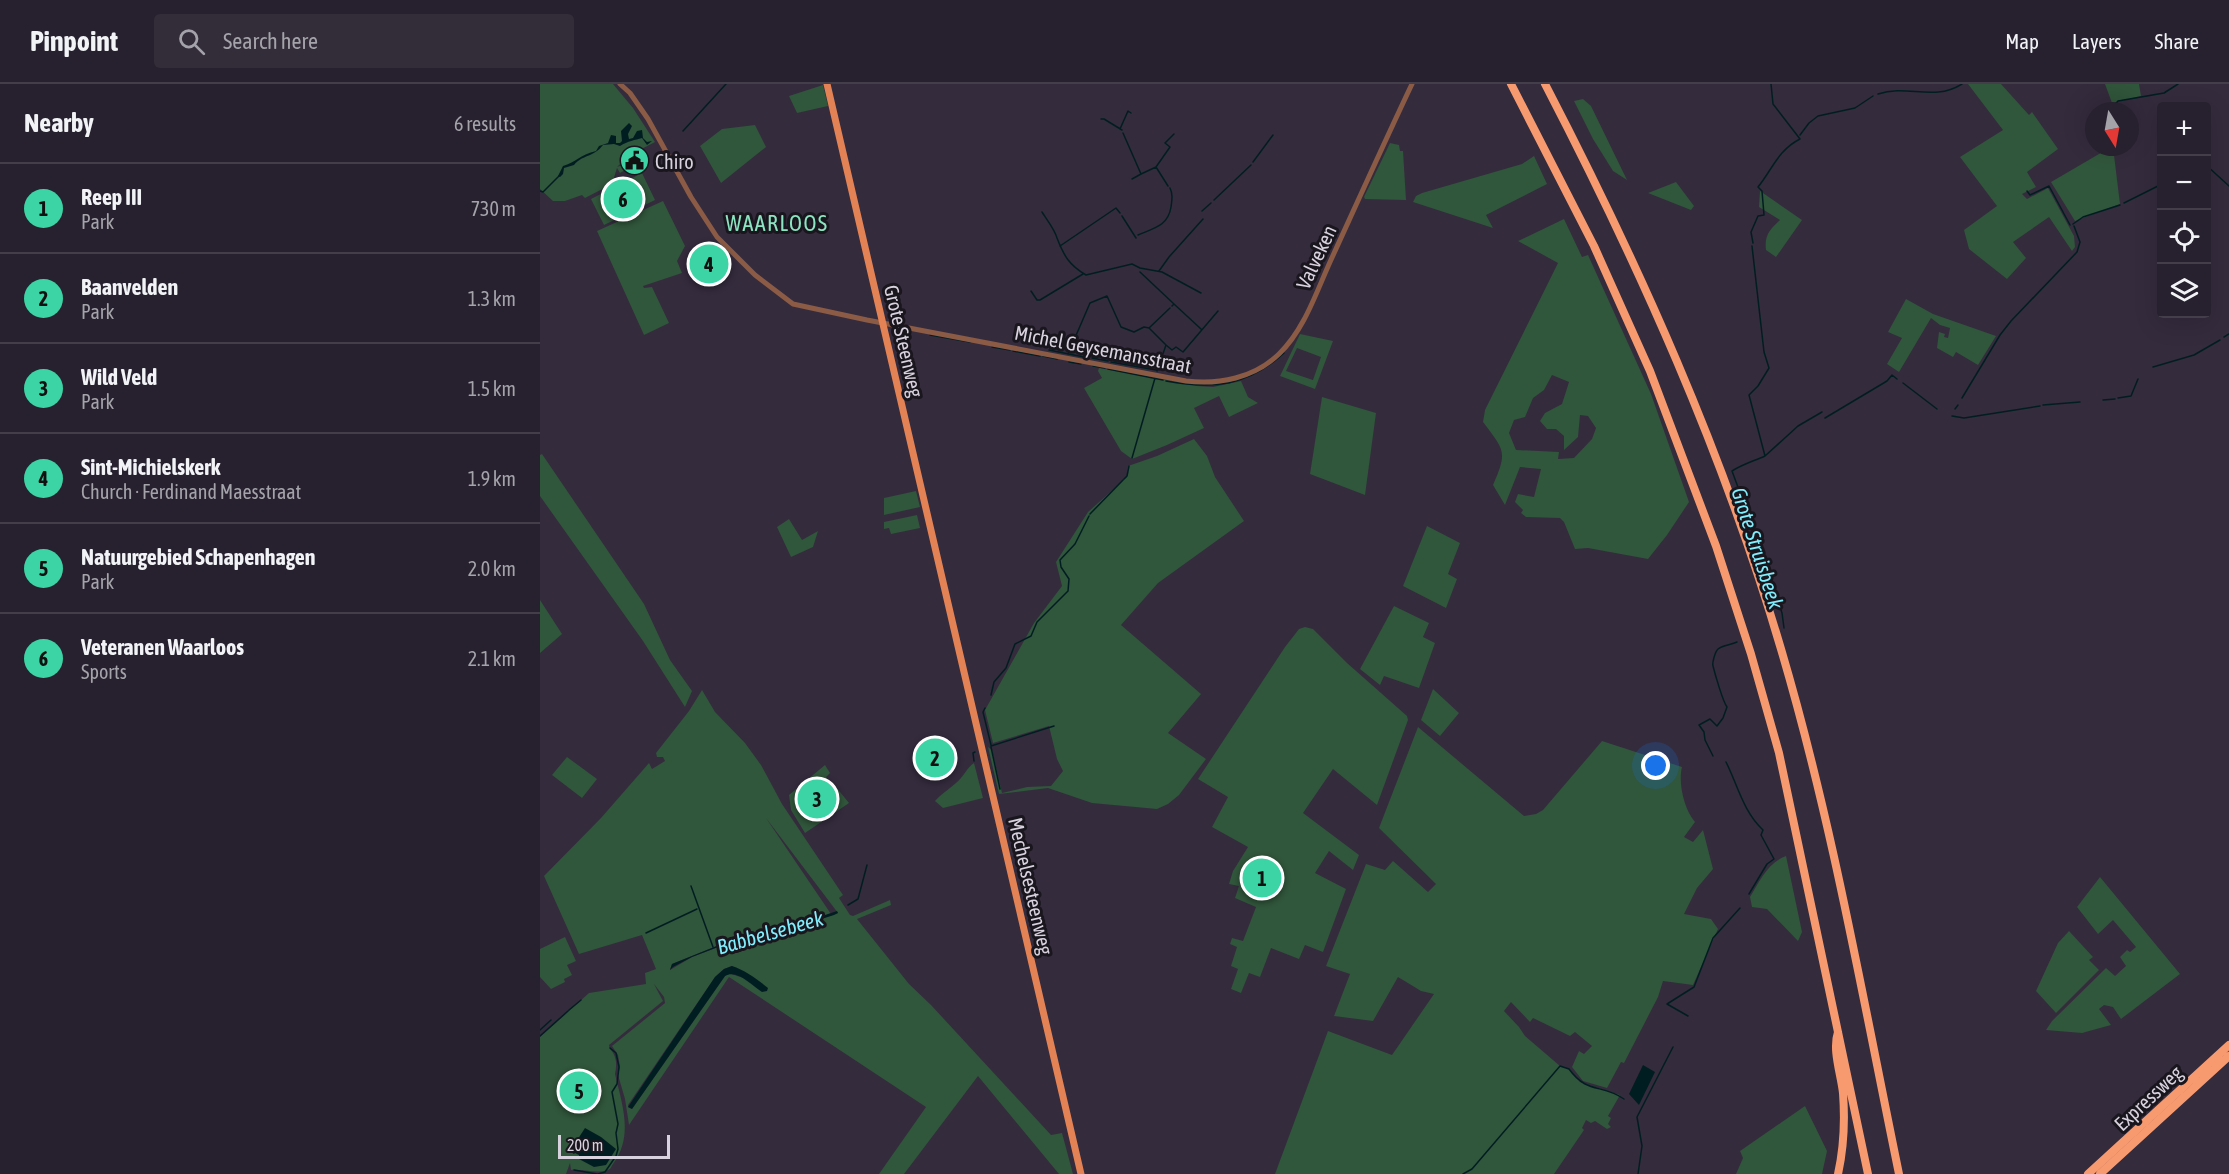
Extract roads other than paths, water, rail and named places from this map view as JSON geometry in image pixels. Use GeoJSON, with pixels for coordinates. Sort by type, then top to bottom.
{"type":"FeatureCollection","features":[{"type":"Feature","properties":{"kind":"highway"},"geometry":{"type":"LineString","coordinates":[[1511,84],[1594,246],[1650,371],[1716,546],[1751,654],[1779,753],[1839,1031],[1835,1041],[1838,1044],[1868,1174]]}},
{"type":"Feature","properties":{"kind":"highway"},"geometry":{"type":"LineString","coordinates":[[1545,84],[1602,196],[1647,292],[1711,444],[1754,563],[1806,740],[1870,1028],[1899,1174]]}},
{"type":"Feature","properties":{"kind":"highway","name":"Expressweg"},"geometry":{"type":"LineString","coordinates":[[2088,1174],[2229,1045]]}},
{"type":"Feature","properties":{"kind":"highway","name":"Expressweg"},"geometry":{"type":"LineString","coordinates":[[2100,1174],[2229,1056]]}},
{"type":"Feature","properties":{"kind":"highway"},"geometry":{"type":"LineString","coordinates":[[1838,1174],[1844,1125],[1841,1060]]}},
{"type":"Feature","properties":{"kind":"highway"},"geometry":{"type":"LineString","coordinates":[[2105,1174],[2112,1164]]}},
{"type":"Feature","properties":{"kind":"main road","name":"Grote Steenweg"},"geometry":{"type":"LineString","coordinates":[[828,84],[948,605]]}},
{"type":"Feature","properties":{"kind":"main road","name":"Mechelsesteenweg"},"geometry":{"type":"LineString","coordinates":[[948,605],[1081,1174]]}},
{"type":"Feature","properties":{"kind":"street","name":"Michel Geysemansstraat"},"geometry":{"type":"LineString","coordinates":[[620,84],[630,93],[648,119],[708,224],[743,265],[793,304],[1186,381],[1206,382],[1238,377],[1262,366],[1285,347],[1299,327]]}},
{"type":"Feature","properties":{"kind":"street","name":"Valveken"},"geometry":{"type":"LineString","coordinates":[[1299,327],[1412,84]]}},
{"type":"Feature","properties":{"kind":"waterway"},"geometry":{"type":"LineString","coordinates":[[683,131],[726,84]]}},
{"type":"Feature","properties":{"kind":"waterway","name":"Grote Struisbeek"},"geometry":{"type":"LineString","coordinates":[[1753,243],[1751,232],[1758,216],[1764,215],[1762,191],[1758,187],[1786,149],[1800,139],[1773,104],[1771,84]]}},
{"type":"Feature","properties":{"kind":"waterway"},"geometry":{"type":"LineString","coordinates":[[1878,94],[1889,91],[1941,92],[1962,84]]}},
{"type":"Feature","properties":{"kind":"waterway"},"geometry":{"type":"LineString","coordinates":[[2117,102],[2164,93],[2178,84]]}},
{"type":"Feature","properties":{"kind":"waterway"},"geometry":{"type":"LineString","coordinates":[[1800,135],[1818,116],[1855,108],[1873,96]]}},
{"type":"Feature","properties":{"kind":"waterway"},"geometry":{"type":"LineString","coordinates":[[1120,129],[1128,111],[1131,113]]}},
{"type":"Feature","properties":{"kind":"waterway"},"geometry":{"type":"LineString","coordinates":[[1101,119],[1122,130]]}},
{"type":"Feature","properties":{"kind":"waterway"},"geometry":{"type":"LineString","coordinates":[[1123,133],[1141,174],[1132,179]]}},
{"type":"Feature","properties":{"kind":"waterway"},"geometry":{"type":"LineString","coordinates":[[1141,174],[1156,167],[1170,147],[1165,143],[1174,134]]}},
{"type":"Feature","properties":{"kind":"waterway"},"geometry":{"type":"LineString","coordinates":[[1253,162],[1273,135]]}},
{"type":"Feature","properties":{"kind":"waterway"},"geometry":{"type":"LineString","coordinates":[[1214,200],[1251,165]]}},
{"type":"Feature","properties":{"kind":"waterway"},"geometry":{"type":"LineString","coordinates":[[1156,167],[1168,186]]}},
{"type":"Feature","properties":{"kind":"waterway"},"geometry":{"type":"LineString","coordinates":[[2211,170],[2229,186]]}},
{"type":"Feature","properties":{"kind":"waterway"},"geometry":{"type":"LineString","coordinates":[[540,191],[543,192],[559,176]]}},
{"type":"Feature","properties":{"kind":"waterway"},"geometry":{"type":"LineString","coordinates":[[2027,191],[2030,195],[2049,186],[2070,225]]}},
{"type":"Feature","properties":{"kind":"waterway"},"geometry":{"type":"LineString","coordinates":[[2124,203],[2157,186]]}},
{"type":"Feature","properties":{"kind":"waterway"},"geometry":{"type":"LineString","coordinates":[[1138,235],[1159,226],[1167,218],[1172,202],[1170,188]]}},
{"type":"Feature","properties":{"kind":"waterway"},"geometry":{"type":"LineString","coordinates":[[1202,211],[1211,203]]}},
{"type":"Feature","properties":{"kind":"waterway"},"geometry":{"type":"LineString","coordinates":[[2073,224],[2083,217],[2120,205]]}},
{"type":"Feature","properties":{"kind":"waterway"},"geometry":{"type":"LineString","coordinates":[[1060,246],[1116,208],[1120,213]]}},
{"type":"Feature","properties":{"kind":"waterway"},"geometry":{"type":"LineString","coordinates":[[1042,212],[1055,232],[1068,260],[1086,275],[1132,264],[1140,268],[1162,272],[1201,293]]}},
{"type":"Feature","properties":{"kind":"waterway"},"geometry":{"type":"LineString","coordinates":[[1122,216],[1136,238]]}},
{"type":"Feature","properties":{"kind":"waterway"},"geometry":{"type":"LineString","coordinates":[[1159,271],[1203,219]]}},
{"type":"Feature","properties":{"kind":"waterway"},"geometry":{"type":"LineString","coordinates":[[1962,398],[2011,321],[2077,252],[2080,242],[2074,226]]}},
{"type":"Feature","properties":{"kind":"waterway","name":"Grote Struisbeek"},"geometry":{"type":"LineString","coordinates":[[1752,246],[1764,352],[1769,368],[1758,386],[1749,395],[1765,456],[1732,471],[1766,563],[1782,613],[1784,628]]}},
{"type":"Feature","properties":{"kind":"waterway"},"geometry":{"type":"LineString","coordinates":[[1140,272],[1174,304]]}},
{"type":"Feature","properties":{"kind":"waterway"},"geometry":{"type":"LineString","coordinates":[[1031,291],[1037,300],[1040,300],[1083,274]]}},
{"type":"Feature","properties":{"kind":"waterway"},"geometry":{"type":"LineString","coordinates":[[1068,354],[1090,303],[1107,296],[1121,327],[1134,332],[1144,327],[1149,328]]}},
{"type":"Feature","properties":{"kind":"waterway"},"geometry":{"type":"LineString","coordinates":[[1172,306],[1174,304],[1201,329]]}},
{"type":"Feature","properties":{"kind":"waterway"},"geometry":{"type":"LineString","coordinates":[[1166,345],[1149,328],[1170,308]]}},
{"type":"Feature","properties":{"kind":"waterway"},"geometry":{"type":"LineString","coordinates":[[1157,371],[1166,345],[1172,350],[1176,347],[1183,352],[1218,311]]}},
{"type":"Feature","properties":{"kind":"waterway"},"geometry":{"type":"LineString","coordinates":[[2224,337],[2229,334]]}},
{"type":"Feature","properties":{"kind":"waterway"},"geometry":{"type":"LineString","coordinates":[[930,335],[970,342]]}},
{"type":"Feature","properties":{"kind":"waterway"},"geometry":{"type":"LineString","coordinates":[[2153,367],[2194,355],[2220,340]]}},
{"type":"Feature","properties":{"kind":"waterway"},"geometry":{"type":"LineString","coordinates":[[992,347],[1010,350]]}},
{"type":"Feature","properties":{"kind":"waterway"},"geometry":{"type":"LineString","coordinates":[[1049,350],[1089,358]]}},
{"type":"Feature","properties":{"kind":"waterway"},"geometry":{"type":"LineString","coordinates":[[1013,351],[1040,356]]}},
{"type":"Feature","properties":{"kind":"waterway"},"geometry":{"type":"LineString","coordinates":[[1166,381],[1199,385],[1229,383],[1257,373],[1284,353]]}},
{"type":"Feature","properties":{"kind":"waterway"},"geometry":{"type":"LineString","coordinates":[[1043,356],[1057,359]]}},
{"type":"Feature","properties":{"kind":"waterway"},"geometry":{"type":"LineString","coordinates":[[1092,358],[1108,361]]}},
{"type":"Feature","properties":{"kind":"waterway"},"geometry":{"type":"LineString","coordinates":[[1069,362],[1081,364]]}},
{"type":"Feature","properties":{"kind":"waterway"},"geometry":{"type":"LineString","coordinates":[[1111,362],[1156,370]]}},
{"type":"Feature","properties":{"kind":"waterway"},"geometry":{"type":"LineString","coordinates":[[1093,366],[1105,368]]}},
{"type":"Feature","properties":{"kind":"waterway"},"geometry":{"type":"LineString","coordinates":[[1108,369],[1163,380]]}},
{"type":"Feature","properties":{"kind":"waterway"},"geometry":{"type":"LineString","coordinates":[[1825,418],[1887,381],[1892,375],[1897,379]]}},
{"type":"Feature","properties":{"kind":"waterway","name":"Babbelsebeek"},"geometry":{"type":"LineString","coordinates":[[1132,458],[1155,378]]}},
{"type":"Feature","properties":{"kind":"waterway"},"geometry":{"type":"LineString","coordinates":[[2118,398],[2131,396],[2138,379]]}},
{"type":"Feature","properties":{"kind":"waterway"},"geometry":{"type":"LineString","coordinates":[[1903,383],[1937,409]]}},
{"type":"Feature","properties":{"kind":"waterway"},"geometry":{"type":"LineString","coordinates":[[2103,400],[2115,399]]}},
{"type":"Feature","properties":{"kind":"waterway"},"geometry":{"type":"LineString","coordinates":[[2043,405],[2080,402]]}},
{"type":"Feature","properties":{"kind":"waterway"},"geometry":{"type":"LineString","coordinates":[[1955,409],[1958,405]]}},
{"type":"Feature","properties":{"kind":"waterway"},"geometry":{"type":"LineString","coordinates":[[1952,416],[1964,418],[2040,406]]}},
{"type":"Feature","properties":{"kind":"waterway"},"geometry":{"type":"LineString","coordinates":[[1765,456],[1798,426],[1822,412]]}},
{"type":"Feature","properties":{"kind":"waterway","name":"Babbelsebeek"},"geometry":{"type":"LineString","coordinates":[[1124,479],[1129,466]]}},
{"type":"Feature","properties":{"kind":"waterway","name":"Babbelsebeek"},"geometry":{"type":"LineString","coordinates":[[1090,514],[1123,480]]}},
{"type":"Feature","properties":{"kind":"waterway","name":"Babbelsebeek"},"geometry":{"type":"LineString","coordinates":[[991,695],[994,682],[1006,668],[1015,644],[1031,636],[1037,622],[1068,591],[1069,579],[1061,567],[1060,560],[1075,544],[1089,516]]}},
{"type":"Feature","properties":{"kind":"waterway","name":"Grote Struisbeek"},"geometry":{"type":"LineString","coordinates":[[1713,756],[1699,725],[1710,719],[1717,726],[1723,718],[1727,707],[1715,675],[1713,660],[1718,649],[1737,642]]}},
{"type":"Feature","properties":{"kind":"waterway","name":"Babbelsebeek"},"geometry":{"type":"LineString","coordinates":[[985,708],[983,712],[991,745]]}},
{"type":"Feature","properties":{"kind":"waterway"},"geometry":{"type":"LineString","coordinates":[[991,746],[1054,726]]}},
{"type":"Feature","properties":{"kind":"waterway"},"geometry":{"type":"LineString","coordinates":[[991,747],[1000,789]]}},
{"type":"Feature","properties":{"kind":"waterway","name":"Babbelsebeek"},"geometry":{"type":"LineString","coordinates":[[974,761],[973,753],[975,752]]}},
{"type":"Feature","properties":{"kind":"waterway","name":"Grote Struisbeek"},"geometry":{"type":"LineString","coordinates":[[1726,762],[1750,815],[1763,830],[1761,835],[1774,859],[1767,864],[1749,894]]}},
{"type":"Feature","properties":{"kind":"waterway","name":"Babbelsebeek"},"geometry":{"type":"LineString","coordinates":[[848,905],[858,899],[867,865]]}},
{"type":"Feature","properties":{"kind":"waterway"},"geometry":{"type":"LineString","coordinates":[[691,886],[713,947]]}},
{"type":"Feature","properties":{"kind":"waterway","name":"Grote Struisbeek"},"geometry":{"type":"LineString","coordinates":[[1688,1016],[1667,1004],[1694,987],[1713,938],[1740,908]]}},
{"type":"Feature","properties":{"kind":"waterway"},"geometry":{"type":"LineString","coordinates":[[646,933],[697,909]]}},
{"type":"Feature","properties":{"kind":"waterway"},"geometry":{"type":"LineString","coordinates":[[569,1010],[581,1000]]}},
{"type":"Feature","properties":{"kind":"waterway"},"geometry":{"type":"LineString","coordinates":[[540,1036],[568,1011]]}},
{"type":"Feature","properties":{"kind":"waterway"},"geometry":{"type":"LineString","coordinates":[[540,1030],[551,1020]]}},
{"type":"Feature","properties":{"kind":"waterway","name":"Grote Struisbeek"},"geometry":{"type":"LineString","coordinates":[[1638,1174],[1642,1146],[1637,1117],[1673,1047]]}},
{"type":"Feature","properties":{"kind":"waterway","name":"Babbelsebeek"},"geometry":{"type":"LineString","coordinates":[[598,1174],[605,1172],[618,1149],[616,1133],[618,1124],[612,1092],[617,1084],[619,1067],[616,1053],[610,1048]]}},
{"type":"Feature","properties":{"kind":"waterway"},"geometry":{"type":"LineString","coordinates":[[1463,1174],[1472,1169],[1560,1066],[1569,1069],[1589,1086],[1608,1091],[1624,1099]]}},
{"type":"Feature","properties":{"kind":"waterway","name":"Babbelsebeek"},"geometry":{"type":"LineString","coordinates":[[574,1170],[597,1174]]}},
{"type":"Feature","properties":{"kind":"place","name":"Chiro"},"geometry":{"type":"Point","coordinates":[634,161]}},
{"type":"Feature","properties":{"kind":"place","name":"Veteranen Waarloos"},"geometry":{"type":"Point","coordinates":[623,199]}},
{"type":"Feature","properties":{"kind":"place","name":"Sint-Michielskerk"},"geometry":{"type":"Point","coordinates":[709,264]}},
{"type":"Feature","properties":{"kind":"place","name":"Baanvelden"},"geometry":{"type":"Point","coordinates":[935,758]}},
{"type":"Feature","properties":{"kind":"place","name":"Wild Veld"},"geometry":{"type":"Point","coordinates":[817,799]}},
{"type":"Feature","properties":{"kind":"place","name":"Reep III"},"geometry":{"type":"Point","coordinates":[1262,878]}},
{"type":"Feature","properties":{"kind":"place","name":"Natuurgebied Schapenhagen"},"geometry":{"type":"Point","coordinates":[579,1091]}},
{"type":"Feature","properties":{"kind":"district","name":"WAARLOOS"},"geometry":{"type":"Point","coordinates":[777,223]}}]}
